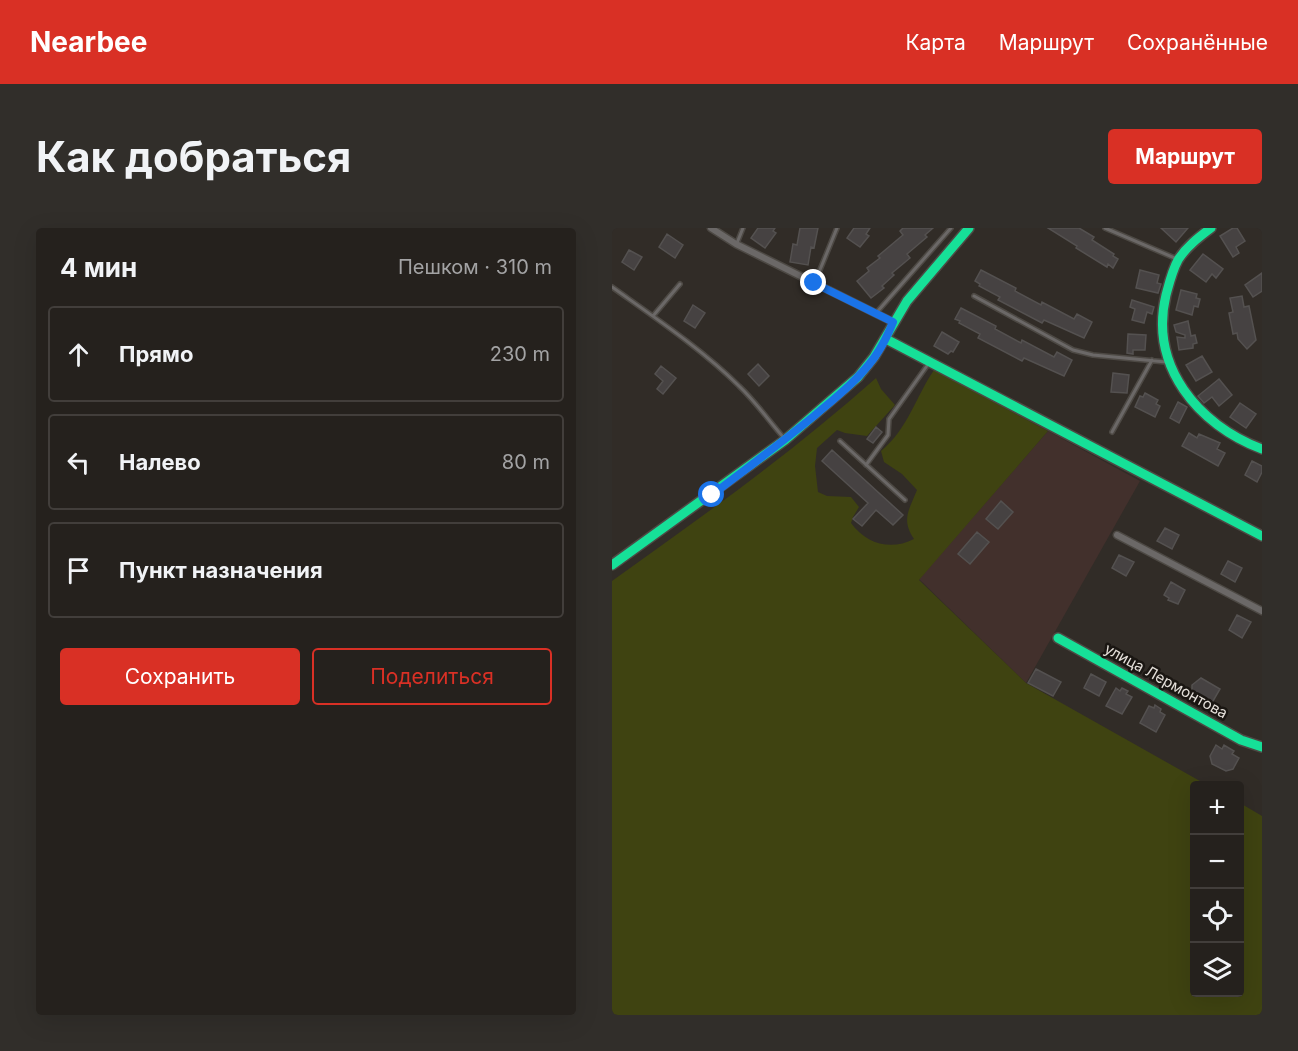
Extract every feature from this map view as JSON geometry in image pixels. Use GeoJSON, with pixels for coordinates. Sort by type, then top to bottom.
{"type":"FeatureCollection","features":[{"type":"Feature","properties":{"kind":"street"},"geometry":{"type":"LineString","coordinates":[[711,228],[736,244],[893,322]]}},
{"type":"Feature","properties":{"kind":"street"},"geometry":{"type":"LineString","coordinates":[[612,565],[712,495],[785,440],[858,377],[886,339],[893,322],[907,301],[969,228]]}},
{"type":"Feature","properties":{"kind":"street"},"geometry":{"type":"LineString","coordinates":[[1211,228],[1179,259],[1169,279],[1161,335],[1168,362],[1181,386],[1199,408],[1220,428],[1249,445],[1262,449]]}},
{"type":"Feature","properties":{"kind":"street"},"geometry":{"type":"LineString","coordinates":[[886,339],[1262,536]]}},
{"type":"Feature","properties":{"kind":"street"},"geometry":{"type":"LineString","coordinates":[[1117,535],[1262,611]]}},
{"type":"Feature","properties":{"kind":"street","name":"улица Лермонтова"},"geometry":{"type":"LineString","coordinates":[[1058,638],[1241,740],[1262,747]]}},
{"type":"Feature","properties":{"kind":"lane"},"geometry":{"type":"LineString","coordinates":[[736,244],[743,228]]}},
{"type":"Feature","properties":{"kind":"lane"},"geometry":{"type":"LineString","coordinates":[[814,283],[837,228]]}},
{"type":"Feature","properties":{"kind":"lane"},"geometry":{"type":"LineString","coordinates":[[876,314],[951,228]]}},
{"type":"Feature","properties":{"kind":"lane"},"geometry":{"type":"LineString","coordinates":[[1105,228],[1179,259]]}},
{"type":"Feature","properties":{"kind":"lane"},"geometry":{"type":"LineString","coordinates":[[653,316],[680,284]]}},
{"type":"Feature","properties":{"kind":"lane"},"geometry":{"type":"LineString","coordinates":[[612,288],[653,316],[741,387],[785,440]]}},
{"type":"Feature","properties":{"kind":"lane"},"geometry":{"type":"LineString","coordinates":[[974,296],[1074,350],[1093,356],[1168,362]]}},
{"type":"Feature","properties":{"kind":"lane"},"geometry":{"type":"LineString","coordinates":[[1112,432],[1152,360]]}},
{"type":"Feature","properties":{"kind":"lane"},"geometry":{"type":"LineString","coordinates":[[866,465],[888,435],[889,419],[930,362]]}},
{"type":"Feature","properties":{"kind":"lane"},"geometry":{"type":"LineString","coordinates":[[840,441],[905,500]]}},
{"type":"Feature","properties":{"kind":"shaded area"},"geometry":{"type":"Polygon","coordinates":[[[1048,431],[1140,481],[1026,683],[919,579],[1048,431]]]}},
{"type":"Feature","properties":{"kind":"green space"},"geometry":{"type":"Polygon","coordinates":[[[934,370],[1048,431],[919,580],[1026,683],[1200,781],[1190,781],[1190,997],[1244,997],[1244,805],[1262,816],[1262,1015],[612,1015],[612,581],[780,458],[876,378],[881,389],[895,405],[867,436],[837,430],[817,448],[815,466],[818,492],[827,496],[851,497],[859,507],[851,523],[871,540],[897,545],[914,539],[907,520],[917,490],[902,474],[884,462],[881,451],[905,423],[934,370]]]}},
{"type":"Feature","properties":{"kind":"building"},"geometry":{"type":"Polygon","coordinates":[[[758,228],[775,228],[773,231],[776,233],[765,248],[751,238],[758,228]]]}},
{"type":"Feature","properties":{"kind":"building"},"geometry":{"type":"Polygon","coordinates":[[[800,228],[818,228],[814,248],[811,247],[808,265],[790,262],[793,244],[797,245],[800,228]]]}},
{"type":"Feature","properties":{"kind":"building"},"geometry":{"type":"Polygon","coordinates":[[[854,228],[870,228],[866,234],[869,236],[860,247],[847,238],[854,228]]]}},
{"type":"Feature","properties":{"kind":"building"},"geometry":{"type":"Polygon","coordinates":[[[903,228],[933,228],[925,235],[927,237],[907,254],[910,258],[892,273],[894,275],[882,286],[884,288],[871,298],[857,281],[869,271],[867,268],[880,258],[878,256],[903,235],[900,231],[903,228]]]}},
{"type":"Feature","properties":{"kind":"building"},"geometry":{"type":"Polygon","coordinates":[[[1048,228],[1079,228],[1094,237],[1092,240],[1118,259],[1113,268],[1108,264],[1107,267],[1048,228]]]}},
{"type":"Feature","properties":{"kind":"building"},"geometry":{"type":"Polygon","coordinates":[[[1161,228],[1188,228],[1176,242],[1161,228]]]}},
{"type":"Feature","properties":{"kind":"building"},"geometry":{"type":"Polygon","coordinates":[[[1237,228],[1245,241],[1236,247],[1239,253],[1233,257],[1220,236],[1237,228]]]}},
{"type":"Feature","properties":{"kind":"building"},"geometry":{"type":"Polygon","coordinates":[[[667,234],[683,245],[675,258],[659,247],[667,234]]]}},
{"type":"Feature","properties":{"kind":"building"},"geometry":{"type":"Polygon","coordinates":[[[629,250],[642,257],[634,270],[622,262],[629,250]]]}},
{"type":"Feature","properties":{"kind":"building"},"geometry":{"type":"Polygon","coordinates":[[[1203,254],[1223,269],[1216,278],[1212,274],[1206,282],[1190,270],[1203,254]]]}},
{"type":"Feature","properties":{"kind":"building"},"geometry":{"type":"Polygon","coordinates":[[[981,270],[1016,288],[1015,291],[1041,305],[1042,302],[1074,319],[1077,314],[1092,322],[1084,338],[1044,320],[1042,323],[998,300],[1000,297],[979,286],[980,284],[975,281],[981,270]]]}},
{"type":"Feature","properties":{"kind":"building"},"geometry":{"type":"Polygon","coordinates":[[[1140,270],[1159,275],[1157,283],[1161,284],[1158,293],[1136,288],[1140,270]]]}},
{"type":"Feature","properties":{"kind":"building"},"geometry":{"type":"Polygon","coordinates":[[[1262,273],[1262,291],[1253,297],[1245,285],[1262,273]]]}},
{"type":"Feature","properties":{"kind":"building"},"geometry":{"type":"Polygon","coordinates":[[[1181,290],[1197,294],[1196,298],[1200,299],[1198,307],[1194,306],[1192,315],[1176,310],[1181,290]]]}},
{"type":"Feature","properties":{"kind":"building"},"geometry":{"type":"Polygon","coordinates":[[[1242,296],[1244,307],[1249,306],[1256,340],[1247,349],[1238,339],[1237,333],[1233,334],[1229,313],[1233,312],[1230,298],[1242,296]]]}},
{"type":"Feature","properties":{"kind":"building"},"geometry":{"type":"Polygon","coordinates":[[[1132,300],[1154,307],[1152,314],[1147,312],[1144,323],[1132,320],[1135,309],[1130,307],[1132,300]]]}},
{"type":"Feature","properties":{"kind":"building"},"geometry":{"type":"Polygon","coordinates":[[[693,305],[705,313],[695,328],[684,321],[693,305]]]}},
{"type":"Feature","properties":{"kind":"building"},"geometry":{"type":"Polygon","coordinates":[[[961,308],[996,326],[995,329],[1021,343],[1022,340],[1054,357],[1057,352],[1072,360],[1064,376],[1024,358],[1022,361],[978,338],[980,334],[955,319],[961,308]]]}},
{"type":"Feature","properties":{"kind":"building"},"geometry":{"type":"Polygon","coordinates":[[[1188,321],[1191,336],[1195,335],[1197,343],[1193,344],[1193,348],[1179,350],[1177,337],[1185,338],[1185,335],[1176,332],[1174,325],[1188,321]]]}},
{"type":"Feature","properties":{"kind":"building"},"geometry":{"type":"Polygon","coordinates":[[[942,332],[959,342],[953,352],[948,354],[934,346],[942,332]]]}},
{"type":"Feature","properties":{"kind":"building"},"geometry":{"type":"Polygon","coordinates":[[[1128,334],[1146,335],[1145,350],[1133,350],[1133,354],[1127,353],[1128,334]]]}},
{"type":"Feature","properties":{"kind":"building"},"geometry":{"type":"Polygon","coordinates":[[[1202,356],[1212,372],[1196,381],[1186,365],[1202,356]]]}},
{"type":"Feature","properties":{"kind":"building"},"geometry":{"type":"Polygon","coordinates":[[[758,364],[769,376],[759,386],[748,374],[758,364]]]}},
{"type":"Feature","properties":{"kind":"building"},"geometry":{"type":"Polygon","coordinates":[[[661,366],[676,378],[663,394],[657,389],[663,381],[655,374],[661,366]]]}},
{"type":"Feature","properties":{"kind":"building"},"geometry":{"type":"Polygon","coordinates":[[[1113,373],[1129,375],[1127,393],[1111,392],[1113,373]]]}},
{"type":"Feature","properties":{"kind":"building"},"geometry":{"type":"Polygon","coordinates":[[[1219,379],[1232,395],[1219,406],[1212,397],[1204,403],[1198,396],[1219,379]]]}},
{"type":"Feature","properties":{"kind":"building"},"geometry":{"type":"Polygon","coordinates":[[[1145,393],[1158,400],[1156,404],[1160,406],[1155,417],[1135,407],[1140,396],[1143,397],[1145,393]]]}},
{"type":"Feature","properties":{"kind":"building"},"geometry":{"type":"Polygon","coordinates":[[[1178,402],[1187,407],[1179,423],[1170,418],[1178,402]]]}},
{"type":"Feature","properties":{"kind":"building"},"geometry":{"type":"Polygon","coordinates":[[[1240,403],[1256,414],[1246,428],[1230,417],[1240,403]]]}},
{"type":"Feature","properties":{"kind":"building"},"geometry":{"type":"Polygon","coordinates":[[[876,427],[882,432],[873,443],[867,439],[876,427]]]}},
{"type":"Feature","properties":{"kind":"building"},"geometry":{"type":"Polygon","coordinates":[[[1189,433],[1197,438],[1199,434],[1220,443],[1217,449],[1225,453],[1218,466],[1182,446],[1189,433]]]}},
{"type":"Feature","properties":{"kind":"building"},"geometry":{"type":"Polygon","coordinates":[[[832,450],[903,515],[893,525],[876,510],[862,526],[853,519],[868,503],[822,461],[832,450]]]}},
{"type":"Feature","properties":{"kind":"building"},"geometry":{"type":"Polygon","coordinates":[[[1252,461],[1262,466],[1257,482],[1245,475],[1252,461]]]}},
{"type":"Feature","properties":{"kind":"building"},"geometry":{"type":"Polygon","coordinates":[[[1001,501],[1013,512],[998,529],[986,519],[1001,501]]]}},
{"type":"Feature","properties":{"kind":"building"},"geometry":{"type":"Polygon","coordinates":[[[1165,528],[1179,535],[1172,549],[1157,541],[1165,528]]]}},
{"type":"Feature","properties":{"kind":"building"},"geometry":{"type":"Polygon","coordinates":[[[977,532],[989,542],[970,564],[958,554],[977,532]]]}},
{"type":"Feature","properties":{"kind":"building"},"geometry":{"type":"Polygon","coordinates":[[[1119,555],[1134,562],[1126,576],[1112,568],[1119,555]]]}},
{"type":"Feature","properties":{"kind":"building"},"geometry":{"type":"Polygon","coordinates":[[[1228,561],[1242,568],[1235,582],[1221,574],[1228,561]]]}},
{"type":"Feature","properties":{"kind":"building"},"geometry":{"type":"Polygon","coordinates":[[[1171,582],[1185,590],[1178,604],[1168,600],[1169,598],[1164,595],[1171,582]]]}},
{"type":"Feature","properties":{"kind":"building"},"geometry":{"type":"Polygon","coordinates":[[[1237,615],[1251,622],[1242,638],[1229,630],[1237,615]]]}},
{"type":"Feature","properties":{"kind":"building"},"geometry":{"type":"Polygon","coordinates":[[[1036,669],[1061,682],[1053,696],[1028,683],[1036,669]]]}},
{"type":"Feature","properties":{"kind":"building"},"geometry":{"type":"Polygon","coordinates":[[[1091,674],[1106,682],[1099,696],[1084,688],[1091,674]]]}},
{"type":"Feature","properties":{"kind":"building"},"geometry":{"type":"Polygon","coordinates":[[[1201,678],[1220,689],[1209,708],[1192,698],[1192,685],[1201,678]]]}},
{"type":"Feature","properties":{"kind":"building"},"geometry":{"type":"Polygon","coordinates":[[[1116,688],[1120,691],[1122,688],[1128,691],[1126,694],[1132,697],[1122,714],[1106,706],[1116,688]]]}},
{"type":"Feature","properties":{"kind":"building"},"geometry":{"type":"Polygon","coordinates":[[[1155,705],[1165,715],[1156,732],[1140,723],[1149,706],[1154,708],[1155,705]]]}},
{"type":"Feature","properties":{"kind":"building"},"geometry":{"type":"Polygon","coordinates":[[[1216,745],[1222,749],[1224,745],[1234,751],[1232,754],[1239,758],[1233,769],[1226,771],[1212,764],[1210,756],[1216,745]]]}},
{"type":"Feature","properties":{"kind":"traffic: fast"},"geometry":{"type":"LineString","coordinates":[[612,565],[785,440],[858,377],[874,357],[907,301],[969,228]]}},
{"type":"Feature","properties":{"kind":"traffic: fast"},"geometry":{"type":"LineString","coordinates":[[1211,228],[1185,251],[1174,269],[1166,295],[1163,321],[1165,346],[1172,369],[1184,390],[1199,408],[1218,425],[1262,449]]}},
{"type":"Feature","properties":{"kind":"traffic: fast"},"geometry":{"type":"LineString","coordinates":[[886,339],[1262,536]]}},
{"type":"Feature","properties":{"kind":"traffic: fast"},"geometry":{"type":"LineString","coordinates":[[1058,638],[1241,740],[1262,747]]}},
{"type":"Feature","properties":{"kind":"route"},"geometry":{"type":"LineString","coordinates":[[712,495],[785,440],[834,399],[858,377],[886,339],[893,322],[814,283]]}}]}
